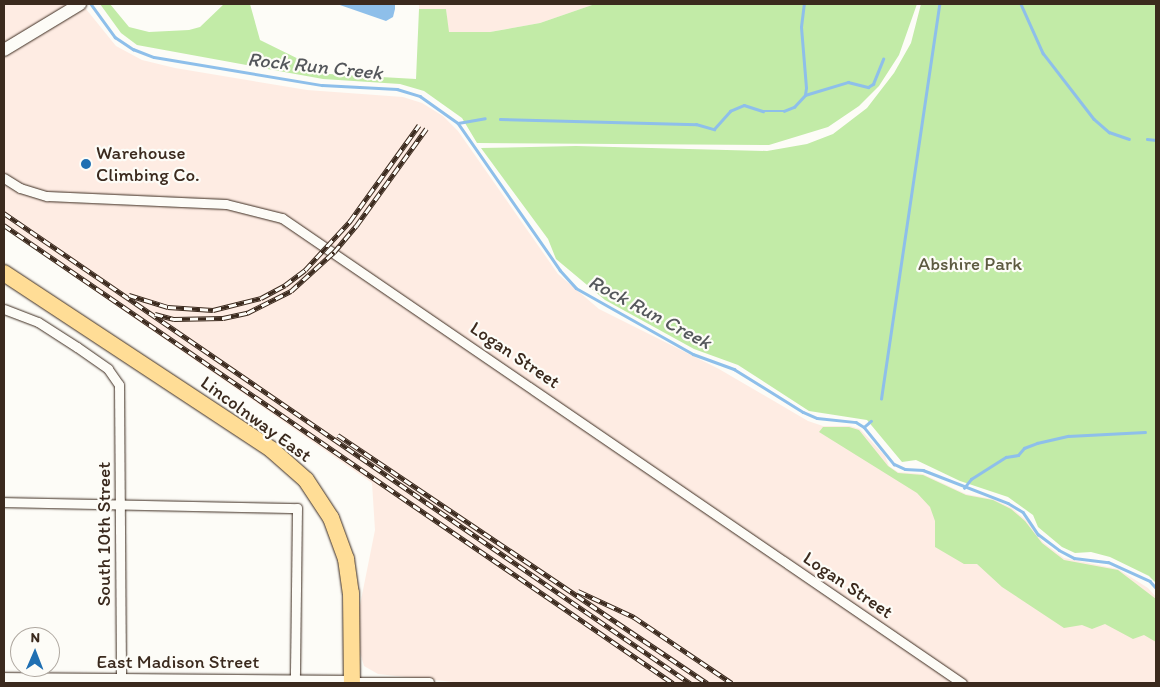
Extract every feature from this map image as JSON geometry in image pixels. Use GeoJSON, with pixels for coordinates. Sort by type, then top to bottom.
{"type":"FeatureCollection","features":[{"type":"Feature","properties":{"kind":"highway","name":"Lincolnway East"},"geometry":{"type":"LineString","coordinates":[[4,273],[272,450],[306,480],[331,518],[346,559],[351,594],[352,683]]}},
{"type":"Feature","properties":{"kind":"main road"},"geometry":{"type":"LineString","coordinates":[[4,50],[75,6]]}},
{"type":"Feature","properties":{"kind":"main road","name":"East Madison Street"},"geometry":{"type":"LineString","coordinates":[[4,680],[352,683]]}},
{"type":"Feature","properties":{"kind":"street","name":"Logan Street"},"geometry":{"type":"LineString","coordinates":[[4,178],[20,188],[47,196],[226,204],[282,218],[962,683]]}},
{"type":"Feature","properties":{"kind":"street","name":"South 10th Street"},"geometry":{"type":"LineString","coordinates":[[4,310],[38,322],[77,347],[108,369],[119,384],[121,682]]}},
{"type":"Feature","properties":{"kind":"street"},"geometry":{"type":"LineString","coordinates":[[4,502],[297,508],[295,682]]}},
{"type":"Feature","properties":{"kind":"street"},"geometry":{"type":"LineString","coordinates":[[352,683],[429,682]]}},
{"type":"Feature","properties":{"kind":"shaded area"},"geometry":{"type":"Polygon","coordinates":[[[4,4],[82,4],[116,46],[142,60],[175,68],[307,90],[403,97],[422,103],[443,116],[458,131],[558,274],[599,309],[719,369],[808,421],[823,426],[850,426],[860,429],[885,456],[889,466],[898,472],[923,474],[966,494],[993,499],[1012,508],[1026,520],[1043,542],[1064,558],[1118,569],[1148,588],[1156,597],[1156,683],[463,683],[378,674],[364,666],[360,652],[358,615],[375,530],[372,483],[4,228],[4,4]]]}},
{"type":"Feature","properties":{"kind":"shaded area"},"geometry":{"type":"Polygon","coordinates":[[[419,4],[595,4],[540,23],[490,32],[448,32],[446,9],[419,9],[419,4]]]}},
{"type":"Feature","properties":{"kind":"green space"},"geometry":{"type":"Polygon","coordinates":[[[100,4],[110,4],[129,27],[149,32],[189,30],[200,27],[224,4],[250,4],[260,40],[329,74],[416,79],[419,9],[446,9],[449,32],[490,32],[540,23],[595,4],[917,4],[899,55],[879,86],[859,106],[828,127],[769,145],[477,143],[462,118],[424,91],[400,84],[323,79],[137,45],[121,33],[100,4]]]}},
{"type":"Feature","properties":{"kind":"green space","name":"Abshire Park"},"geometry":{"type":"Polygon","coordinates":[[[921,4],[1156,4],[1156,583],[1149,576],[1110,557],[1091,552],[1075,553],[1062,547],[1038,527],[1033,515],[1008,497],[960,481],[916,460],[902,462],[867,420],[809,411],[738,365],[694,349],[605,300],[556,259],[548,239],[481,148],[576,146],[767,151],[807,144],[833,134],[867,108],[894,73],[911,43],[921,4]]]}},
{"type":"Feature","properties":{"kind":"green space"},"geometry":{"type":"Polygon","coordinates":[[[823,427],[849,427],[859,430],[888,466],[898,473],[923,475],[966,495],[993,500],[1011,509],[1025,521],[1042,543],[1064,560],[1118,570],[1156,599],[1156,642],[1144,635],[1133,639],[1105,624],[1092,629],[1082,625],[1064,628],[1002,587],[977,564],[964,564],[935,547],[935,521],[930,507],[917,493],[819,432],[823,427]]]}},
{"type":"Feature","properties":{"kind":"water"},"geometry":{"type":"Polygon","coordinates":[[[337,4],[395,4],[395,9],[393,17],[386,21],[337,4]]]}},
{"type":"Feature","properties":{"kind":"waterway","name":"Rock Run Creek"},"geometry":{"type":"LineString","coordinates":[[91,4],[115,37],[133,49],[154,57],[322,85],[397,89],[420,96],[458,123],[560,270],[576,288],[693,354],[734,369],[803,412],[817,418],[856,422],[864,427],[894,464],[905,469],[923,470],[1008,503],[1023,512],[1038,534],[1059,550],[1074,558],[1108,562],[1150,581],[1156,588]]}},
{"type":"Feature","properties":{"kind":"waterway"},"geometry":{"type":"LineString","coordinates":[[500,119],[696,124],[714,129],[730,111],[744,105],[763,111],[784,111],[794,107],[805,95],[801,27],[804,4]]}},
{"type":"Feature","properties":{"kind":"waterway"},"geometry":{"type":"LineString","coordinates":[[881,399],[939,4]]}},
{"type":"Feature","properties":{"kind":"waterway"},"geometry":{"type":"LineString","coordinates":[[1021,4],[1043,53],[1094,119],[1109,132],[1129,139]]}},
{"type":"Feature","properties":{"kind":"waterway"},"geometry":{"type":"LineString","coordinates":[[805,95],[848,82],[868,87],[873,84],[883,59]]}},
{"type":"Feature","properties":{"kind":"waterway"},"geometry":{"type":"LineString","coordinates":[[458,123],[485,118]]}},
{"type":"Feature","properties":{"kind":"waterway"},"geometry":{"type":"LineString","coordinates":[[1147,139],[1156,140]]}},
{"type":"Feature","properties":{"kind":"waterway"},"geometry":{"type":"LineString","coordinates":[[864,427],[871,421]]}},
{"type":"Feature","properties":{"kind":"waterway"},"geometry":{"type":"LineString","coordinates":[[964,488],[971,479],[1006,457],[1018,455],[1024,448],[1037,443],[1068,436],[1145,432]]}},
{"type":"Feature","properties":{"kind":"railway"},"geometry":{"type":"LineString","coordinates":[[129,295],[168,307],[213,310],[261,298],[285,285],[305,270],[350,221],[419,125]]}},
{"type":"Feature","properties":{"kind":"railway"},"geometry":{"type":"LineString","coordinates":[[155,314],[174,319],[223,318],[247,313],[291,291],[334,252],[356,226],[426,129]]}},
{"type":"Feature","properties":{"kind":"railway"},"geometry":{"type":"LineString","coordinates":[[4,213],[690,683]]}},
{"type":"Feature","properties":{"kind":"railway"},"geometry":{"type":"LineString","coordinates":[[4,225],[673,683]]}},
{"type":"Feature","properties":{"kind":"railway"},"geometry":{"type":"LineString","coordinates":[[338,435],[707,683]]}},
{"type":"Feature","properties":{"kind":"railway"},"geometry":{"type":"LineString","coordinates":[[578,591],[634,617],[732,683]]}},
{"type":"Feature","properties":{"kind":"place","name":"Warehouse Climbing Co."},"geometry":{"type":"Point","coordinates":[86,164]}}]}
